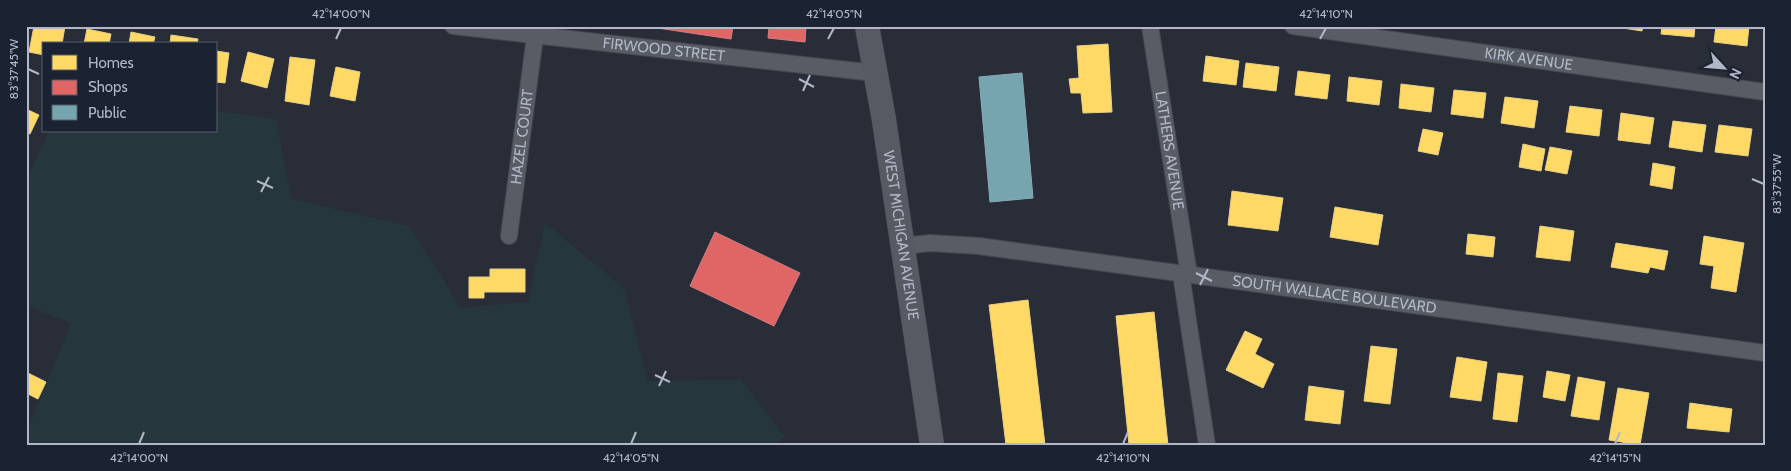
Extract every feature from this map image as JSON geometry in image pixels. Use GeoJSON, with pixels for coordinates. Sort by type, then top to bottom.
{"type":"FeatureCollection","features":[{"type":"Feature","properties":{"kind":"main road","name":"WEST MICHIGAN AVENUE"},"geometry":{"type":"LineString","coordinates":[[867,26],[903,246],[932,445]]}},
{"type":"Feature","properties":{"kind":"street","name":"FIRWOOD STREET"},"geometry":{"type":"LineString","coordinates":[[453,26],[875,73]]}},
{"type":"Feature","properties":{"kind":"street","name":"LATHERS AVENUE"},"geometry":{"type":"LineString","coordinates":[[1150,26],[1207,445]]}},
{"type":"Feature","properties":{"kind":"street","name":"KIRK AVENUE"},"geometry":{"type":"LineString","coordinates":[[1293,26],[1765,92]]}},
{"type":"Feature","properties":{"kind":"street","name":"HAZEL COURT"},"geometry":{"type":"LineString","coordinates":[[509,236],[535,36]]}},
{"type":"Feature","properties":{"kind":"street","name":"SOUTH WALLACE BOULEVARD"},"geometry":{"type":"LineString","coordinates":[[903,246],[930,243],[978,246],[1765,353]]}},
{"type":"Feature","properties":{"kind":"shaded area"},"geometry":{"type":"Polygon","coordinates":[[[218,111],[276,119],[291,199],[409,226],[461,308],[528,302],[545,223],[624,289],[648,381],[741,380],[785,437],[773,445],[26,445],[26,433],[71,323],[26,306],[26,181],[49,132],[218,132],[218,111]]]}},
{"type":"Feature","properties":{"kind":"building: Homes"},"geometry":{"type":"Polygon","coordinates":[[[34,26],[65,26],[62,42],[42,42],[42,55],[29,52],[34,26]]]}},
{"type":"Feature","properties":{"kind":"building: Homes"},"geometry":{"type":"Polygon","coordinates":[[[1610,26],[1643,26],[1642,31],[1610,26]]]}},
{"type":"Feature","properties":{"kind":"building: Homes"},"geometry":{"type":"Polygon","coordinates":[[[1662,26],[1695,26],[1694,37],[1661,34],[1662,26]]]}},
{"type":"Feature","properties":{"kind":"building: Homes"},"geometry":{"type":"Polygon","coordinates":[[[1716,26],[1749,26],[1747,46],[1714,42],[1716,26]]]}},
{"type":"Feature","properties":{"kind":"building: Homes"},"geometry":{"type":"Polygon","coordinates":[[[87,29],[111,34],[109,42],[84,42],[87,29]]]}},
{"type":"Feature","properties":{"kind":"building: Homes"},"geometry":{"type":"Polygon","coordinates":[[[131,32],[155,37],[154,42],[129,42],[131,32]]]}},
{"type":"Feature","properties":{"kind":"building: Homes"},"geometry":{"type":"Polygon","coordinates":[[[171,35],[198,39],[197,42],[170,42],[171,35]]]}},
{"type":"Feature","properties":{"kind":"building: Homes"},"geometry":{"type":"Polygon","coordinates":[[[1108,44],[1112,112],[1083,113],[1081,93],[1071,93],[1069,79],[1079,78],[1077,46],[1108,44]]]}},
{"type":"Feature","properties":{"kind":"building: Homes"},"geometry":{"type":"Polygon","coordinates":[[[218,51],[229,53],[225,83],[218,82],[218,51]]]}},
{"type":"Feature","properties":{"kind":"building: Homes"},"geometry":{"type":"Polygon","coordinates":[[[248,52],[274,59],[267,88],[241,81],[248,52]]]}},
{"type":"Feature","properties":{"kind":"building: Homes"},"geometry":{"type":"Polygon","coordinates":[[[1206,56],[1239,61],[1236,85],[1203,81],[1206,56]]]}},
{"type":"Feature","properties":{"kind":"building: Homes"},"geometry":{"type":"Polygon","coordinates":[[[290,57],[315,60],[309,105],[285,101],[290,57]]]}},
{"type":"Feature","properties":{"kind":"building: Homes"},"geometry":{"type":"Polygon","coordinates":[[[1246,63],[1279,67],[1276,91],[1243,87],[1246,63]]]}},
{"type":"Feature","properties":{"kind":"building: Homes"},"geometry":{"type":"Polygon","coordinates":[[[336,67],[360,72],[355,101],[330,96],[336,67]]]}},
{"type":"Feature","properties":{"kind":"building: Homes"},"geometry":{"type":"Polygon","coordinates":[[[1298,71],[1330,75],[1327,99],[1295,95],[1298,71]]]}},
{"type":"Feature","properties":{"kind":"building: Homes"},"geometry":{"type":"Polygon","coordinates":[[[1349,77],[1382,81],[1379,105],[1347,101],[1349,77]]]}},
{"type":"Feature","properties":{"kind":"building: Homes"},"geometry":{"type":"Polygon","coordinates":[[[1401,84],[1434,88],[1431,112],[1399,108],[1401,84]]]}},
{"type":"Feature","properties":{"kind":"building: Homes"},"geometry":{"type":"Polygon","coordinates":[[[1454,90],[1486,93],[1483,118],[1451,114],[1454,90]]]}},
{"type":"Feature","properties":{"kind":"building: Homes"},"geometry":{"type":"Polygon","coordinates":[[[1505,97],[1538,101],[1534,128],[1501,123],[1505,97]]]}},
{"type":"Feature","properties":{"kind":"building: Homes"},"geometry":{"type":"Polygon","coordinates":[[[1570,106],[1602,110],[1599,136],[1566,132],[1570,106]]]}},
{"type":"Feature","properties":{"kind":"building: Homes"},"geometry":{"type":"Polygon","coordinates":[[[26,109],[39,115],[30,134],[26,132],[26,109]]]}},
{"type":"Feature","properties":{"kind":"building: Homes"},"geometry":{"type":"Polygon","coordinates":[[[1621,113],[1654,118],[1650,144],[1618,140],[1621,113]]]}},
{"type":"Feature","properties":{"kind":"building: Homes"},"geometry":{"type":"Polygon","coordinates":[[[1673,121],[1706,125],[1702,152],[1669,147],[1673,121]]]}},
{"type":"Feature","properties":{"kind":"building: Homes"},"geometry":{"type":"Polygon","coordinates":[[[1719,125],[1752,129],[1748,156],[1715,152],[1719,125]]]}},
{"type":"Feature","properties":{"kind":"building: Homes"},"geometry":{"type":"Polygon","coordinates":[[[1423,129],[1443,133],[1438,155],[1418,151],[1423,129]]]}},
{"type":"Feature","properties":{"kind":"building: Homes"},"geometry":{"type":"Polygon","coordinates":[[[1523,144],[1545,149],[1541,171],[1519,167],[1523,144]]]}},
{"type":"Feature","properties":{"kind":"building: Homes"},"geometry":{"type":"Polygon","coordinates":[[[1550,147],[1572,151],[1567,174],[1545,170],[1550,147]]]}},
{"type":"Feature","properties":{"kind":"building: Homes"},"geometry":{"type":"Polygon","coordinates":[[[1653,163],[1675,167],[1672,189],[1650,185],[1653,163]]]}},
{"type":"Feature","properties":{"kind":"building: Homes"},"geometry":{"type":"Polygon","coordinates":[[[1232,191],[1283,198],[1278,231],[1228,225],[1232,191]]]}},
{"type":"Feature","properties":{"kind":"building: Homes"},"geometry":{"type":"Polygon","coordinates":[[[1335,207],[1383,215],[1378,245],[1330,237],[1335,207]]]}},
{"type":"Feature","properties":{"kind":"building: Homes"},"geometry":{"type":"Polygon","coordinates":[[[1540,226],[1574,231],[1570,261],[1536,257],[1540,226]]]}},
{"type":"Feature","properties":{"kind":"building: Homes"},"geometry":{"type":"Polygon","coordinates":[[[1468,234],[1495,237],[1493,257],[1466,254],[1468,234]]]}},
{"type":"Feature","properties":{"kind":"building: Homes"},"geometry":{"type":"Polygon","coordinates":[[[1704,236],[1744,243],[1736,292],[1711,288],[1714,266],[1700,264],[1704,236]]]}},
{"type":"Feature","properties":{"kind":"building: Homes"},"geometry":{"type":"Polygon","coordinates":[[[1616,243],[1668,251],[1664,270],[1650,267],[1648,273],[1611,267],[1616,243]]]}},
{"type":"Feature","properties":{"kind":"building: Homes"},"geometry":{"type":"Polygon","coordinates":[[[490,269],[525,269],[525,292],[484,292],[484,298],[469,298],[469,277],[490,277],[490,269]]]}},
{"type":"Feature","properties":{"kind":"building: Homes"},"geometry":{"type":"Polygon","coordinates":[[[1028,300],[1045,445],[1006,445],[989,305],[1028,300]]]}},
{"type":"Feature","properties":{"kind":"building: Homes"},"geometry":{"type":"Polygon","coordinates":[[[1154,312],[1168,445],[1129,445],[1116,316],[1154,312]]]}},
{"type":"Feature","properties":{"kind":"building: Homes"},"geometry":{"type":"Polygon","coordinates":[[[1245,331],[1262,339],[1255,354],[1274,364],[1263,388],[1226,370],[1245,331]]]}},
{"type":"Feature","properties":{"kind":"building: Homes"},"geometry":{"type":"Polygon","coordinates":[[[1371,346],[1397,349],[1390,404],[1364,401],[1371,346]]]}},
{"type":"Feature","properties":{"kind":"building: Homes"},"geometry":{"type":"Polygon","coordinates":[[[1457,357],[1487,362],[1481,401],[1450,397],[1457,357]]]}},
{"type":"Feature","properties":{"kind":"building: Homes"},"geometry":{"type":"Polygon","coordinates":[[[1547,371],[1570,375],[1565,401],[1543,397],[1547,371]]]}},
{"type":"Feature","properties":{"kind":"building: Homes"},"geometry":{"type":"Polygon","coordinates":[[[26,372],[46,382],[38,399],[26,393],[26,372]]]}},
{"type":"Feature","properties":{"kind":"building: Homes"},"geometry":{"type":"Polygon","coordinates":[[[1498,373],[1523,376],[1517,422],[1493,419],[1498,373]]]}},
{"type":"Feature","properties":{"kind":"building: Homes"},"geometry":{"type":"Polygon","coordinates":[[[1578,377],[1605,382],[1599,420],[1571,416],[1578,377]]]}},
{"type":"Feature","properties":{"kind":"building: Homes"},"geometry":{"type":"Polygon","coordinates":[[[1309,386],[1344,391],[1340,424],[1305,420],[1309,386]]]}},
{"type":"Feature","properties":{"kind":"building: Homes"},"geometry":{"type":"Polygon","coordinates":[[[1618,388],[1649,393],[1640,445],[1609,440],[1618,388]]]}},
{"type":"Feature","properties":{"kind":"building: Homes"},"geometry":{"type":"Polygon","coordinates":[[[1690,403],[1732,409],[1729,432],[1687,428],[1690,403]]]}},
{"type":"Feature","properties":{"kind":"building: Shops"},"geometry":{"type":"Polygon","coordinates":[[[644,26],[733,26],[731,39],[644,26]]]}},
{"type":"Feature","properties":{"kind":"building: Shops"},"geometry":{"type":"Polygon","coordinates":[[[769,26],[806,26],[805,42],[768,38],[769,26]]]}},
{"type":"Feature","properties":{"kind":"building: Shops"},"geometry":{"type":"Polygon","coordinates":[[[715,232],[800,273],[774,326],[690,286],[715,232]]]}},
{"type":"Feature","properties":{"kind":"building: Public"},"geometry":{"type":"Polygon","coordinates":[[[1022,73],[1033,198],[990,202],[979,77],[1022,73]]]}}]}
